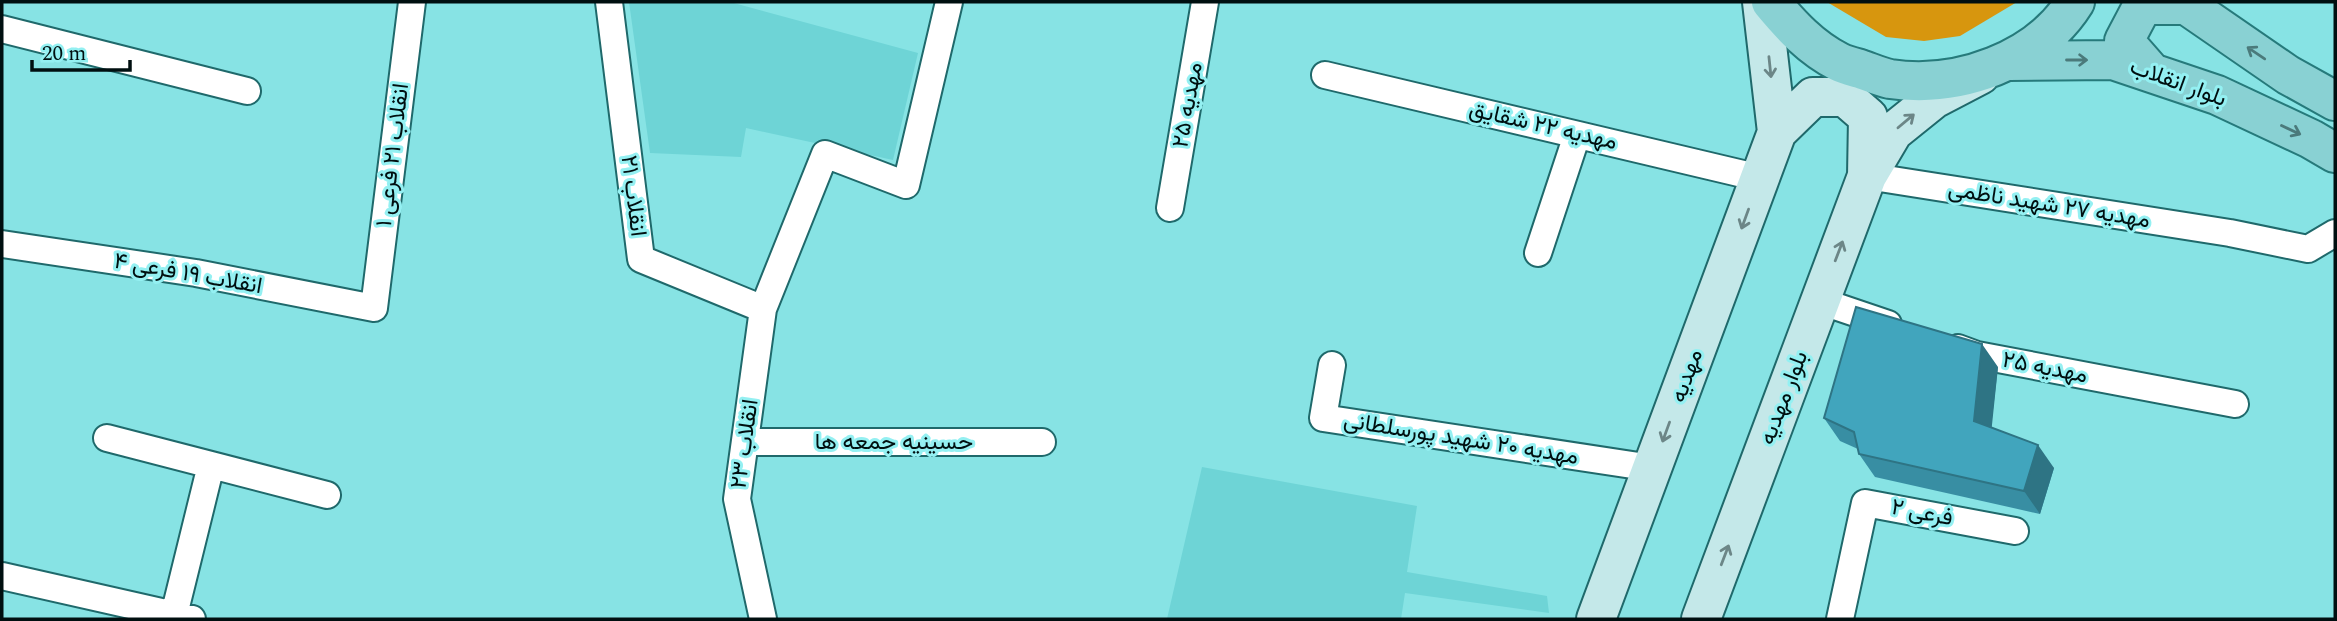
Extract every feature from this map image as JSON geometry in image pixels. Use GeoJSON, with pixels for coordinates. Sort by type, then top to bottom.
{"type":"FeatureCollection","features":[{"type":"Feature","properties":{"kind":"main road"},"geometry":{"type":"LineString","coordinates":[[1762,2],[1777,132]]}},
{"type":"Feature","properties":{"kind":"main road"},"geometry":{"type":"LineString","coordinates":[[1771,2],[1795,31],[1839,62],[1890,79],[1943,80],[2002,64]]}},
{"type":"Feature","properties":{"kind":"main road"},"geometry":{"type":"LineString","coordinates":[[1867,176],[1893,132],[1934,99],[2002,64],[2043,38],[2075,2]]}},
{"type":"Feature","properties":{"kind":"main road"},"geometry":{"type":"LineString","coordinates":[[2152,73],[2124,41],[2143,5],[2184,3],[2288,75],[2335,101]]}},
{"type":"Feature","properties":{"kind":"main road","name":"بلوار انقلاب"},"geometry":{"type":"LineString","coordinates":[[2002,64],[2113,60],[2217,95],[2335,153]]}},
{"type":"Feature","properties":{"kind":"main road"},"geometry":{"type":"LineString","coordinates":[[1777,132],[1814,97],[1845,97],[1868,117],[1867,176]]}},
{"type":"Feature","properties":{"kind":"main road","name":"مهدیه"},"geometry":{"type":"LineString","coordinates":[[1596,619],[1777,132]]}},
{"type":"Feature","properties":{"kind":"main road","name":"بلوار مهدیه"},"geometry":{"type":"LineString","coordinates":[[1701,619],[1867,176]]}},
{"type":"Feature","properties":{"kind":"street","name":"انقلاب ۲۱ فرعی ۱"},"geometry":{"type":"LineString","coordinates":[[374,308],[412,2]]}},
{"type":"Feature","properties":{"kind":"street","name":"انقلاب ۲۱"},"geometry":{"type":"LineString","coordinates":[[608,2],[641,259],[763,309]]}},
{"type":"Feature","properties":{"kind":"street","name":"انقلاب ۲۳"},"geometry":{"type":"LineString","coordinates":[[763,619],[737,499],[763,309],[825,154],[906,185],[949,2]]}},
{"type":"Feature","properties":{"kind":"street","name":"مهدیه ۲۵"},"geometry":{"type":"LineString","coordinates":[[1170,208],[1205,2]]}},
{"type":"Feature","properties":{"kind":"street"},"geometry":{"type":"LineString","coordinates":[[2,29],[247,91]]}},
{"type":"Feature","properties":{"kind":"street","name":"مهدیه ۲۲ شقایق"},"geometry":{"type":"LineString","coordinates":[[1325,75],[1760,178]]}},
{"type":"Feature","properties":{"kind":"street"},"geometry":{"type":"LineString","coordinates":[[1538,253],[1577,135]]}},
{"type":"Feature","properties":{"kind":"street","name":"مهدیه ۲۷ شهید ناظمی"},"geometry":{"type":"LineString","coordinates":[[1867,176],[2230,233],[2308,249],[2335,233]]}},
{"type":"Feature","properties":{"kind":"street","name":"انقلاب ۱۹ فرعی ۴"},"geometry":{"type":"LineString","coordinates":[[2,244],[196,273],[374,308]]}},
{"type":"Feature","properties":{"kind":"street"},"geometry":{"type":"LineString","coordinates":[[1820,301],[1912,332]]}},
{"type":"Feature","properties":{"kind":"street","name":"مهدیه ۲۵"},"geometry":{"type":"LineString","coordinates":[[1938,341],[1977,355],[2235,404]]}},
{"type":"Feature","properties":{"kind":"street","name":"مهدیه ۲۰ شهید پورسلطانی"},"geometry":{"type":"LineString","coordinates":[[1332,365],[1323,418],[1652,468]]}},
{"type":"Feature","properties":{"kind":"street"},"geometry":{"type":"LineString","coordinates":[[107,438],[327,495]]}},
{"type":"Feature","properties":{"kind":"street","name":"حسینیه جمعه ها"},"geometry":{"type":"LineString","coordinates":[[746,442],[1042,442]]}},
{"type":"Feature","properties":{"kind":"street"},"geometry":{"type":"LineString","coordinates":[[2,576],[183,617],[211,465]]}},
{"type":"Feature","properties":{"kind":"street","name":"فرعی ۲"},"geometry":{"type":"LineString","coordinates":[[1840,619],[1865,503],[2014,531]]}},
{"type":"Feature","properties":{"kind":"shaded area"},"geometry":{"type":"Polygon","coordinates":[[[629,2],[730,2],[918,53],[893,160],[746,128],[741,157],[650,153],[629,2]]]}},
{"type":"Feature","properties":{"kind":"shaded area"},"geometry":{"type":"Polygon","coordinates":[[[1827,2],[2017,2],[1960,36],[1924,41],[1886,37],[1827,2]]]}},
{"type":"Feature","properties":{"kind":"shaded area"},"geometry":{"type":"Polygon","coordinates":[[[1202,467],[1417,506],[1407,572],[1547,596],[1549,613],[1405,593],[1401,619],[1167,619],[1202,467]]]}},
{"type":"Feature","properties":{"kind":"building"},"geometry":{"type":"Polygon","coordinates":[[[1856,307],[1982,344],[1974,421],[2038,445],[2024,491],[1859,454],[1854,432],[1824,418],[1856,307]]]}}]}
